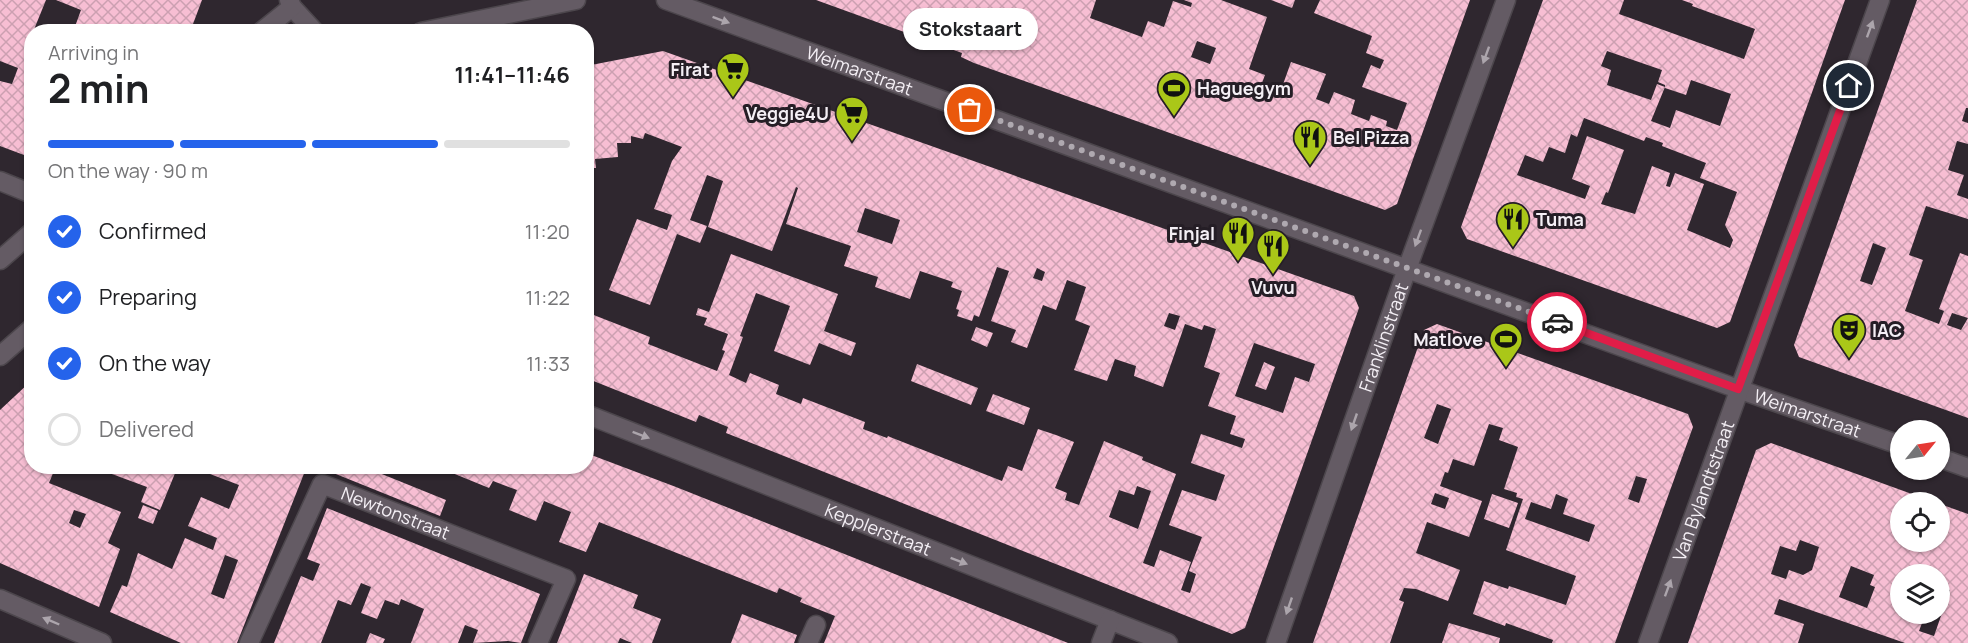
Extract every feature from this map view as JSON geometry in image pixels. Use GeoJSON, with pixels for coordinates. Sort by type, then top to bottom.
{"type":"FeatureCollection","features":[{"type":"Feature","properties":{"kind":"street"},"geometry":{"type":"LineString","coordinates":[[460,24],[576,0]]}},
{"type":"Feature","properties":{"kind":"street","name":"Weimarstraat"},"geometry":{"type":"LineString","coordinates":[[666,0],[1738,389],[1890,442]]}},
{"type":"Feature","properties":{"kind":"street","name":"Franklinstraat"},"geometry":{"type":"LineString","coordinates":[[1276,643],[1407,269],[1506,0]]}},
{"type":"Feature","properties":{"kind":"street","name":"Van Bylandtstraat"},"geometry":{"type":"LineString","coordinates":[[1648,643],[1880,0]]}},
{"type":"Feature","properties":{"kind":"street"},"geometry":{"type":"LineString","coordinates":[[269,24],[290,3],[308,24]]}},
{"type":"Feature","properties":{"kind":"street"},"geometry":{"type":"LineString","coordinates":[[0,182],[24,191]]}},
{"type":"Feature","properties":{"kind":"street"},"geometry":{"type":"LineString","coordinates":[[0,260],[24,239]]}},
{"type":"Feature","properties":{"kind":"street"},"geometry":{"type":"LineString","coordinates":[[0,356],[24,335]]}},
{"type":"Feature","properties":{"kind":"street","name":"Kepplerstraat"},"geometry":{"type":"LineString","coordinates":[[594,417],[1168,643]]}},
{"type":"Feature","properties":{"kind":"street"},"geometry":{"type":"LineString","coordinates":[[1950,462],[1968,468]]}},
{"type":"Feature","properties":{"kind":"street","name":"Newtonstraat"},"geometry":{"type":"LineString","coordinates":[[249,643],[322,483],[566,579],[538,643]]}},
{"type":"Feature","properties":{"kind":"street"},"geometry":{"type":"LineString","coordinates":[[0,599],[102,643]]}},
{"type":"Feature","properties":{"kind":"street"},"geometry":{"type":"LineString","coordinates":[[1101,643],[1110,620]]}},
{"type":"Feature","properties":{"kind":"street"},"geometry":{"type":"LineString","coordinates":[[808,643],[816,625]]}},
{"type":"Feature","properties":{"kind":"building"},"geometry":{"type":"Polygon","coordinates":[[[0,0],[46,0],[36,24],[24,24],[24,155],[0,146],[0,81],[12,84],[18,68],[0,61],[0,0]]]}},
{"type":"Feature","properties":{"kind":"building"},"geometry":{"type":"Polygon","coordinates":[[[56,0],[202,0],[193,24],[76,24],[81,10],[56,0]]]}},
{"type":"Feature","properties":{"kind":"building"},"geometry":{"type":"Polygon","coordinates":[[[816,0],[1096,0],[1090,18],[1142,37],[1148,21],[1164,27],[1173,1],[1191,7],[1192,3],[1184,0],[1221,0],[1267,17],[1249,69],[1265,75],[1262,83],[1281,90],[1291,62],[1326,74],[1316,99],[1329,104],[1334,92],[1355,100],[1351,114],[1369,121],[1371,115],[1387,121],[1386,126],[1397,130],[1407,103],[1362,87],[1371,65],[1380,69],[1384,60],[1366,53],[1372,36],[1314,13],[1320,0],[1470,0],[1397,204],[1385,210],[974,63],[961,57],[962,53],[816,0]],[[1197,41],[1191,57],[1210,64],[1216,48],[1197,41]]]}},
{"type":"Feature","properties":{"kind":"building"},"geometry":{"type":"Polygon","coordinates":[[[1271,0],[1295,0],[1292,8],[1271,0]]]}},
{"type":"Feature","properties":{"kind":"building"},"geometry":{"type":"Polygon","coordinates":[[[1543,0],[1624,0],[1619,14],[1744,59],[1755,29],[1692,6],[1693,4],[1682,0],[1845,0],[1730,322],[1717,328],[1467,239],[1461,227],[1543,0]],[[1607,51],[1601,66],[1611,70],[1607,85],[1651,100],[1657,84],[1665,87],[1658,82],[1662,70],[1607,51]],[[1691,80],[1686,95],[1665,88],[1651,121],[1670,128],[1676,110],[1720,126],[1731,94],[1691,80]],[[1584,118],[1577,137],[1571,134],[1565,153],[1549,147],[1543,162],[1525,155],[1517,175],[1585,199],[1590,186],[1572,179],[1587,136],[1624,150],[1608,193],[1606,192],[1601,204],[1635,214],[1652,166],[1670,173],[1666,186],[1670,187],[1675,173],[1704,184],[1687,230],[1730,248],[1733,240],[1725,225],[1737,192],[1700,178],[1706,163],[1662,146],[1663,143],[1646,137],[1644,141],[1584,118]]]}},
{"type":"Feature","properties":{"kind":"building"},"geometry":{"type":"Polygon","coordinates":[[[1917,0],[1968,0],[1968,108],[1966,108],[1962,121],[1968,123],[1968,144],[1957,141],[1948,170],[1964,175],[1957,195],[1968,199],[1968,219],[1926,206],[1909,255],[1923,260],[1905,311],[1939,324],[1944,311],[1939,309],[1960,253],[1968,256],[1968,318],[1968,418],[1799,357],[1794,345],[1917,0]],[[1873,243],[1860,281],[1872,285],[1886,248],[1873,243]],[[1952,313],[1947,325],[1961,330],[1968,318],[1952,313]]]}},
{"type":"Feature","properties":{"kind":"building"},"geometry":{"type":"Polygon","coordinates":[[[663,51],[1354,296],[1359,308],[1245,628],[1232,634],[726,433],[728,427],[699,415],[696,422],[594,381],[594,315],[650,337],[648,344],[717,371],[725,351],[722,350],[728,334],[704,325],[707,318],[696,315],[698,308],[709,312],[731,254],[838,294],[824,331],[856,343],[851,356],[819,343],[810,365],[774,351],[790,306],[756,293],[729,375],[746,383],[750,373],[779,385],[776,394],[801,404],[803,398],[865,422],[863,429],[887,438],[888,436],[1002,481],[1008,466],[1022,471],[1038,429],[1056,435],[1074,442],[1055,488],[1067,493],[1065,500],[1079,505],[1104,441],[1143,457],[1142,460],[1176,474],[1143,563],[1154,567],[1160,550],[1191,562],[1181,590],[1190,593],[1196,574],[1189,571],[1202,537],[1169,525],[1182,490],[1216,501],[1225,475],[1191,463],[1201,434],[1242,448],[1245,439],[1230,434],[1236,416],[1208,406],[1220,373],[1204,367],[1216,329],[1204,325],[1202,330],[1185,324],[1163,387],[1134,376],[1136,366],[1115,359],[1107,381],[1074,370],[1090,326],[1075,320],[1086,287],[1067,280],[1056,310],[1043,305],[1027,348],[1011,342],[1016,330],[991,321],[1009,271],[997,267],[979,317],[974,315],[972,321],[957,316],[959,310],[956,309],[962,291],[951,287],[953,282],[920,271],[910,299],[875,287],[878,277],[844,266],[851,246],[786,224],[798,188],[796,187],[772,251],[708,227],[723,181],[707,175],[690,220],[707,226],[700,243],[677,234],[650,305],[609,290],[637,219],[667,230],[672,215],[654,209],[672,161],[682,147],[645,133],[643,139],[631,136],[631,143],[617,143],[618,157],[595,159],[596,168],[594,168],[594,64],[663,51]],[[865,208],[857,232],[892,244],[900,220],[865,208]],[[1037,268],[1033,278],[1042,281],[1045,272],[1037,268]],[[1169,313],[1164,326],[1175,330],[1180,316],[1169,313]],[[1254,343],[1235,396],[1283,413],[1295,377],[1309,382],[1315,364],[1254,343]],[[1137,486],[1134,495],[1119,490],[1109,517],[1138,529],[1151,491],[1137,486]]]}},
{"type":"Feature","properties":{"kind":"building"},"geometry":{"type":"Polygon","coordinates":[[[1437,324],[1688,414],[1693,427],[1615,643],[1552,643],[1553,640],[1473,614],[1484,581],[1508,589],[1509,586],[1566,605],[1576,576],[1506,550],[1523,499],[1516,497],[1517,493],[1504,489],[1518,447],[1499,440],[1503,428],[1489,424],[1474,466],[1453,459],[1440,486],[1482,501],[1469,537],[1427,522],[1416,553],[1460,570],[1448,601],[1416,589],[1404,588],[1399,600],[1404,602],[1390,643],[1313,643],[1424,330],[1437,324]],[[1437,404],[1424,438],[1438,444],[1451,409],[1437,404]],[[1636,476],[1628,499],[1639,503],[1647,479],[1636,476]],[[1435,493],[1431,504],[1445,509],[1449,498],[1435,493]],[[1556,494],[1551,509],[1531,502],[1525,519],[1589,542],[1595,525],[1563,514],[1568,499],[1556,494]]]}},
{"type":"Feature","properties":{"kind":"building"},"geometry":{"type":"Polygon","coordinates":[[[976,327],[993,333],[987,347],[971,340],[976,327]]]}},
{"type":"Feature","properties":{"kind":"building"},"geometry":{"type":"Polygon","coordinates":[[[1264,362],[1275,367],[1266,390],[1255,386],[1264,362]]]}},
{"type":"Feature","properties":{"kind":"building"},"geometry":{"type":"Polygon","coordinates":[[[917,364],[978,388],[971,405],[911,381],[917,364]]]}},
{"type":"Feature","properties":{"kind":"building"},"geometry":{"type":"Polygon","coordinates":[[[24,388],[24,474],[53,474],[49,483],[121,512],[108,543],[120,549],[99,607],[0,563],[0,410],[24,388]],[[74,510],[69,523],[80,528],[86,514],[74,510]]]}},
{"type":"Feature","properties":{"kind":"building"},"geometry":{"type":"Polygon","coordinates":[[[993,394],[1030,408],[1024,425],[986,411],[993,394]]]}},
{"type":"Feature","properties":{"kind":"building"},"geometry":{"type":"Polygon","coordinates":[[[1771,443],[1906,492],[1890,492],[1890,552],[1950,552],[1950,508],[1968,514],[1968,643],[1905,643],[1779,599],[1774,614],[1804,624],[1798,643],[1688,643],[1756,450],[1771,443]],[[1800,540],[1796,551],[1780,546],[1771,574],[1786,579],[1789,570],[1803,575],[1812,570],[1819,547],[1800,540]],[[1851,566],[1839,597],[1867,608],[1875,587],[1870,585],[1874,575],[1851,566]]]}},
{"type":"Feature","properties":{"kind":"building"},"geometry":{"type":"Polygon","coordinates":[[[594,456],[1068,643],[824,643],[835,616],[800,602],[802,598],[779,588],[777,593],[599,522],[586,552],[559,542],[571,512],[544,501],[536,521],[509,510],[517,490],[493,481],[489,488],[455,474],[594,474],[594,456]]]}},
{"type":"Feature","properties":{"kind":"building"},"geometry":{"type":"Polygon","coordinates":[[[112,474],[175,474],[160,510],[141,502],[147,487],[112,474]]]}},
{"type":"Feature","properties":{"kind":"building"},"geometry":{"type":"Polygon","coordinates":[[[210,474],[304,474],[237,643],[181,643],[110,612],[122,585],[127,587],[138,553],[172,569],[185,538],[213,550],[217,538],[188,526],[201,497],[229,509],[239,485],[210,474]],[[225,555],[211,594],[224,599],[238,560],[225,555]]]}},
{"type":"Feature","properties":{"kind":"building"},"geometry":{"type":"Polygon","coordinates":[[[336,474],[382,474],[446,500],[440,516],[336,474]]]}},
{"type":"Feature","properties":{"kind":"building"},"geometry":{"type":"Polygon","coordinates":[[[1492,494],[1518,503],[1509,528],[1484,519],[1492,494]]]}},
{"type":"Feature","properties":{"kind":"building"},"geometry":{"type":"Polygon","coordinates":[[[143,505],[158,511],[153,524],[138,518],[143,505]]]}},
{"type":"Feature","properties":{"kind":"building"},"geometry":{"type":"Polygon","coordinates":[[[327,508],[540,594],[521,643],[508,641],[473,643],[478,630],[465,625],[458,643],[411,643],[424,609],[401,599],[399,605],[385,600],[377,619],[361,613],[371,587],[361,583],[351,605],[338,600],[321,643],[274,643],[301,576],[313,581],[320,564],[307,559],[327,508]]]}},
{"type":"Feature","properties":{"kind":"building"},"geometry":{"type":"Polygon","coordinates":[[[584,574],[638,595],[633,608],[661,619],[652,643],[632,643],[620,638],[618,643],[557,643],[584,574]]]}},
{"type":"Feature","properties":{"kind":"building"},"geometry":{"type":"Polygon","coordinates":[[[742,614],[797,635],[794,643],[731,643],[742,614]]]}},
{"type":"Feature","properties":{"kind":"building"},"geometry":{"type":"Polygon","coordinates":[[[1449,623],[1500,638],[1499,643],[1442,643],[1449,623]]]}},
{"type":"Feature","properties":{"kind":"building"},"geometry":{"type":"Polygon","coordinates":[[[370,633],[385,639],[383,643],[366,643],[370,633]]]}},
{"type":"Feature","properties":{"kind":"way so far"},"geometry":{"type":"LineString","coordinates":[[970,110],[1557,322]]}},
{"type":"Feature","properties":{"kind":"place","name":"Firat"},"geometry":{"type":"Point","coordinates":[733,98]}},
{"type":"Feature","properties":{"kind":"place","name":"Stokstaart"},"geometry":{"type":"Point","coordinates":[970,110]}},
{"type":"Feature","properties":{"kind":"place","name":"Haguegym"},"geometry":{"type":"Point","coordinates":[1174,117]}},
{"type":"Feature","properties":{"kind":"place","name":"Veggie4U"},"geometry":{"type":"Point","coordinates":[852,142]}},
{"type":"Feature","properties":{"kind":"place","name":"Bel Pizza"},"geometry":{"type":"Point","coordinates":[1310,166]}},
{"type":"Feature","properties":{"kind":"place","name":"Tuma"},"geometry":{"type":"Point","coordinates":[1513,248]}},
{"type":"Feature","properties":{"kind":"place","name":"Finjal"},"geometry":{"type":"Point","coordinates":[1238,262]}},
{"type":"Feature","properties":{"kind":"place","name":"Vuvu"},"geometry":{"type":"Point","coordinates":[1273,275]}},
{"type":"Feature","properties":{"kind":"place","name":"IAC"},"geometry":{"type":"Point","coordinates":[1849,359]}},
{"type":"Feature","properties":{"kind":"place","name":"Matlove"},"geometry":{"type":"Point","coordinates":[1506,368]}},
{"type":"Feature","properties":{"kind":"route"},"geometry":{"type":"LineString","coordinates":[[1557,322],[1738,389],[1849,86]]}}]}
